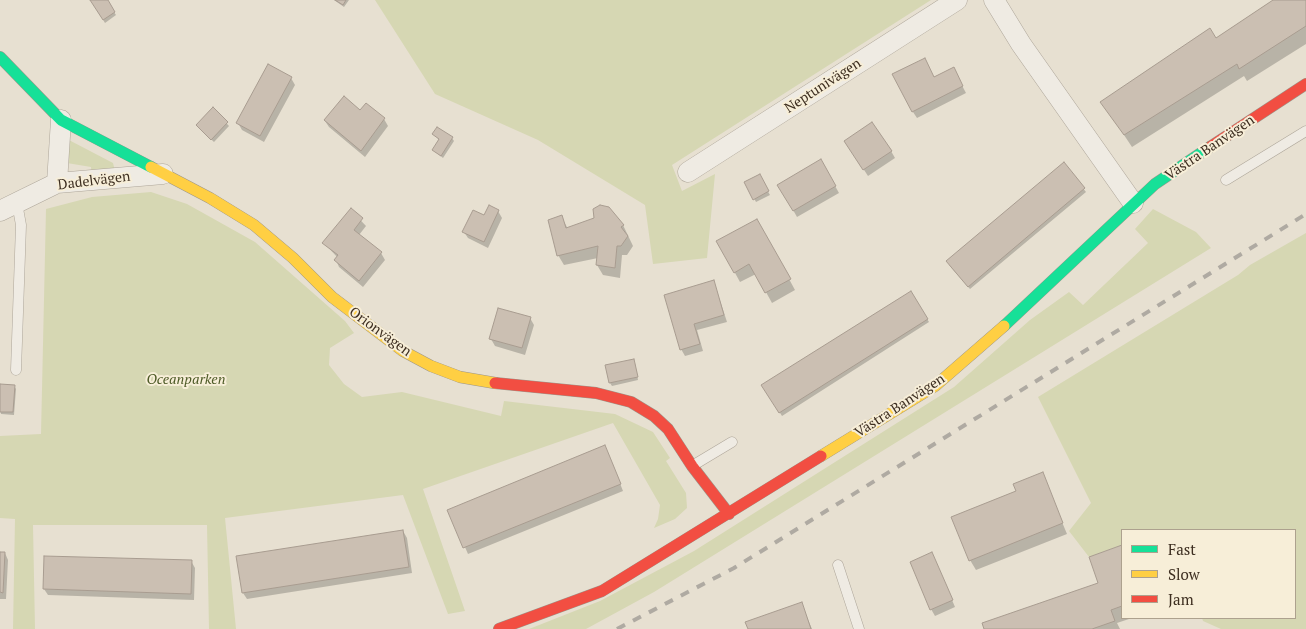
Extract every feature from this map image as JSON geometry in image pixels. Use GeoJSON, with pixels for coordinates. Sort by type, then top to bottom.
{"type":"FeatureCollection","features":[{"type":"Feature","properties":{"kind":"street","name":"Neptunivägen"},"geometry":{"type":"LineString","coordinates":[[688,172],[957,0]]}},
{"type":"Feature","properties":{"kind":"street"},"geometry":{"type":"LineString","coordinates":[[994,0],[1021,44],[1133,203]]}},
{"type":"Feature","properties":{"kind":"street","name":"Orionvägen"},"geometry":{"type":"LineString","coordinates":[[0,57],[61,120],[210,198],[254,225],[293,258],[332,297],[403,351],[431,366],[460,377],[497,384],[596,394],[631,402],[654,416],[668,429],[692,466],[729,514]]}},
{"type":"Feature","properties":{"kind":"street","name":"Västra Banvägen"},"geometry":{"type":"LineString","coordinates":[[500,629],[602,591],[935,386],[995,335],[1155,184],[1306,85]]}},
{"type":"Feature","properties":{"kind":"street"},"geometry":{"type":"LineString","coordinates":[[57,183],[61,120]]}},
{"type":"Feature","properties":{"kind":"street","name":"Dadelvägen"},"geometry":{"type":"LineString","coordinates":[[9,207],[57,183],[163,174]]}},
{"type":"Feature","properties":{"kind":"lane"},"geometry":{"type":"LineString","coordinates":[[1226,180],[1306,131]]}},
{"type":"Feature","properties":{"kind":"lane"},"geometry":{"type":"LineString","coordinates":[[9,207],[21,225],[16,370]]}},
{"type":"Feature","properties":{"kind":"lane"},"geometry":{"type":"LineString","coordinates":[[692,466],[732,442]]}},
{"type":"Feature","properties":{"kind":"lane"},"geometry":{"type":"LineString","coordinates":[[838,565],[859,629]]}},
{"type":"Feature","properties":{"kind":"green space"},"geometry":{"type":"Polygon","coordinates":[[[375,0],[931,0],[672,165],[682,191],[715,174],[707,258],[653,264],[645,205],[538,140],[435,94],[375,0]]]}},
{"type":"Feature","properties":{"kind":"green space"},"geometry":{"type":"Polygon","coordinates":[[[67,139],[113,163],[115,171],[92,178],[91,167],[67,163],[67,139]]]}},
{"type":"Feature","properties":{"kind":"green space","name":"Oceanparken"},"geometry":{"type":"Polygon","coordinates":[[[151,192],[187,204],[255,242],[345,321],[354,333],[330,348],[329,365],[344,384],[362,397],[402,392],[501,416],[504,401],[615,414],[653,432],[670,458],[666,461],[686,493],[687,508],[675,519],[654,528],[658,519],[660,505],[613,423],[423,489],[465,611],[448,614],[403,495],[225,518],[236,629],[209,629],[207,525],[33,525],[35,629],[13,629],[15,519],[0,518],[0,436],[41,434],[46,209],[92,197],[151,192]]]}},
{"type":"Feature","properties":{"kind":"green space"},"geometry":{"type":"Polygon","coordinates":[[[1153,209],[1196,232],[1211,248],[654,592],[586,629],[529,629],[600,601],[694,551],[954,387],[1030,320],[1069,292],[1083,305],[1148,243],[1135,229],[1153,209]]]}},
{"type":"Feature","properties":{"kind":"green space"},"geometry":{"type":"Polygon","coordinates":[[[1306,233],[1306,629],[1221,629],[1202,619],[1296,619],[1296,529],[1121,529],[1121,545],[1089,557],[1069,531],[1091,503],[1038,397],[1238,275],[1250,265],[1306,233]]]}},
{"type":"Feature","properties":{"kind":"building"},"geometry":{"type":"Polygon","coordinates":[[[90,0],[108,0],[115,12],[103,20],[90,0]]]}},
{"type":"Feature","properties":{"kind":"building"},"geometry":{"type":"Polygon","coordinates":[[[335,0],[346,0],[343,5],[335,0]]]}},
{"type":"Feature","properties":{"kind":"building"},"geometry":{"type":"Polygon","coordinates":[[[1273,0],[1306,0],[1306,26],[1239,69],[1237,64],[1124,135],[1100,102],[1210,28],[1216,38],[1273,0]]]}},
{"type":"Feature","properties":{"kind":"building"},"geometry":{"type":"Polygon","coordinates":[[[925,58],[934,77],[954,67],[963,86],[912,112],[892,74],[925,58]]]}},
{"type":"Feature","properties":{"kind":"building"},"geometry":{"type":"Polygon","coordinates":[[[268,64],[292,77],[260,136],[236,123],[268,64]]]}},
{"type":"Feature","properties":{"kind":"building"},"geometry":{"type":"Polygon","coordinates":[[[344,96],[360,110],[366,103],[385,118],[361,151],[324,120],[344,96]]]}},
{"type":"Feature","properties":{"kind":"building"},"geometry":{"type":"Polygon","coordinates":[[[213,107],[228,122],[211,140],[196,125],[213,107]]]}},
{"type":"Feature","properties":{"kind":"building"},"geometry":{"type":"Polygon","coordinates":[[[872,122],[892,151],[863,170],[844,141],[872,122]]]}},
{"type":"Feature","properties":{"kind":"building"},"geometry":{"type":"Polygon","coordinates":[[[437,127],[453,137],[441,156],[432,150],[439,139],[432,134],[437,127]]]}},
{"type":"Feature","properties":{"kind":"building"},"geometry":{"type":"Polygon","coordinates":[[[821,159],[836,186],[793,211],[777,185],[821,159]]]}},
{"type":"Feature","properties":{"kind":"building"},"geometry":{"type":"Polygon","coordinates":[[[1064,162],[1085,188],[968,287],[946,261],[1064,162]]]}},
{"type":"Feature","properties":{"kind":"building"},"geometry":{"type":"Polygon","coordinates":[[[760,174],[769,191],[753,200],[744,182],[760,174]]]}},
{"type":"Feature","properties":{"kind":"building"},"geometry":{"type":"Polygon","coordinates":[[[489,205],[499,210],[484,242],[462,232],[473,210],[484,215],[489,205]]]}},
{"type":"Feature","properties":{"kind":"building"},"geometry":{"type":"Polygon","coordinates":[[[600,205],[609,207],[624,225],[621,227],[628,236],[621,246],[617,246],[615,268],[596,265],[598,246],[557,256],[548,220],[562,215],[566,228],[594,218],[593,209],[600,205]]]}},
{"type":"Feature","properties":{"kind":"building"},"geometry":{"type":"Polygon","coordinates":[[[351,208],[363,218],[354,230],[382,252],[359,281],[334,260],[338,255],[322,243],[351,208]]]}},
{"type":"Feature","properties":{"kind":"building"},"geometry":{"type":"Polygon","coordinates":[[[757,219],[791,279],[765,293],[749,264],[734,273],[716,241],[757,219]]]}},
{"type":"Feature","properties":{"kind":"building"},"geometry":{"type":"Polygon","coordinates":[[[714,280],[724,315],[694,324],[700,344],[680,350],[664,295],[714,280]]]}},
{"type":"Feature","properties":{"kind":"building"},"geometry":{"type":"Polygon","coordinates":[[[911,291],[928,319],[779,413],[761,385],[911,291]]]}},
{"type":"Feature","properties":{"kind":"building"},"geometry":{"type":"Polygon","coordinates":[[[498,308],[531,317],[522,348],[489,339],[498,308]]]}},
{"type":"Feature","properties":{"kind":"building"},"geometry":{"type":"Polygon","coordinates":[[[634,359],[638,377],[609,383],[605,365],[634,359]]]}},
{"type":"Feature","properties":{"kind":"building"},"geometry":{"type":"Polygon","coordinates":[[[0,384],[15,385],[13,412],[0,412],[0,384]]]}},
{"type":"Feature","properties":{"kind":"building"},"geometry":{"type":"Polygon","coordinates":[[[605,445],[621,484],[463,548],[447,510],[605,445]]]}},
{"type":"Feature","properties":{"kind":"building"},"geometry":{"type":"Polygon","coordinates":[[[1043,472],[1063,523],[969,561],[951,517],[1016,491],[1013,484],[1043,472]]]}},
{"type":"Feature","properties":{"kind":"building"},"geometry":{"type":"Polygon","coordinates":[[[403,530],[409,567],[242,593],[236,556],[403,530]]]}},
{"type":"Feature","properties":{"kind":"building"},"geometry":{"type":"Polygon","coordinates":[[[1121,545],[1121,606],[1111,610],[1115,621],[1092,629],[984,629],[982,623],[1098,583],[1089,557],[1121,545]]]}},
{"type":"Feature","properties":{"kind":"building"},"geometry":{"type":"Polygon","coordinates":[[[0,552],[5,552],[3,593],[0,592],[0,552]]]}},
{"type":"Feature","properties":{"kind":"building"},"geometry":{"type":"Polygon","coordinates":[[[932,552],[953,600],[930,610],[910,562],[932,552]]]}},
{"type":"Feature","properties":{"kind":"building"},"geometry":{"type":"Polygon","coordinates":[[[44,556],[192,560],[191,594],[43,589],[44,556]]]}},
{"type":"Feature","properties":{"kind":"building"},"geometry":{"type":"Polygon","coordinates":[[[802,602],[811,629],[748,629],[745,622],[802,602]]]}},
{"type":"Feature","properties":{"kind":"railway"},"geometry":{"type":"LineString","coordinates":[[617,629],[734,568],[1306,214]]}},
{"type":"Feature","properties":{"kind":"traffic: fast"},"geometry":{"type":"LineString","coordinates":[[0,57],[61,120],[151,167]]}},
{"type":"Feature","properties":{"kind":"traffic: fast"},"geometry":{"type":"LineString","coordinates":[[1004,326],[1155,184],[1210,147]]}},
{"type":"Feature","properties":{"kind":"traffic: slow"},"geometry":{"type":"LineString","coordinates":[[151,167],[210,198],[254,225],[293,258],[332,297],[403,351],[431,366],[460,377],[495,383]]}},
{"type":"Feature","properties":{"kind":"traffic: slow"},"geometry":{"type":"LineString","coordinates":[[821,456],[935,386],[1004,326]]}},
{"type":"Feature","properties":{"kind":"traffic: jam"},"geometry":{"type":"LineString","coordinates":[[1210,147],[1306,84]]}},
{"type":"Feature","properties":{"kind":"traffic: jam"},"geometry":{"type":"LineString","coordinates":[[495,383],[596,393],[631,402],[654,416],[668,429],[692,466],[729,514]]}},
{"type":"Feature","properties":{"kind":"traffic: jam"},"geometry":{"type":"LineString","coordinates":[[499,629],[602,591],[821,456]]}}]}
